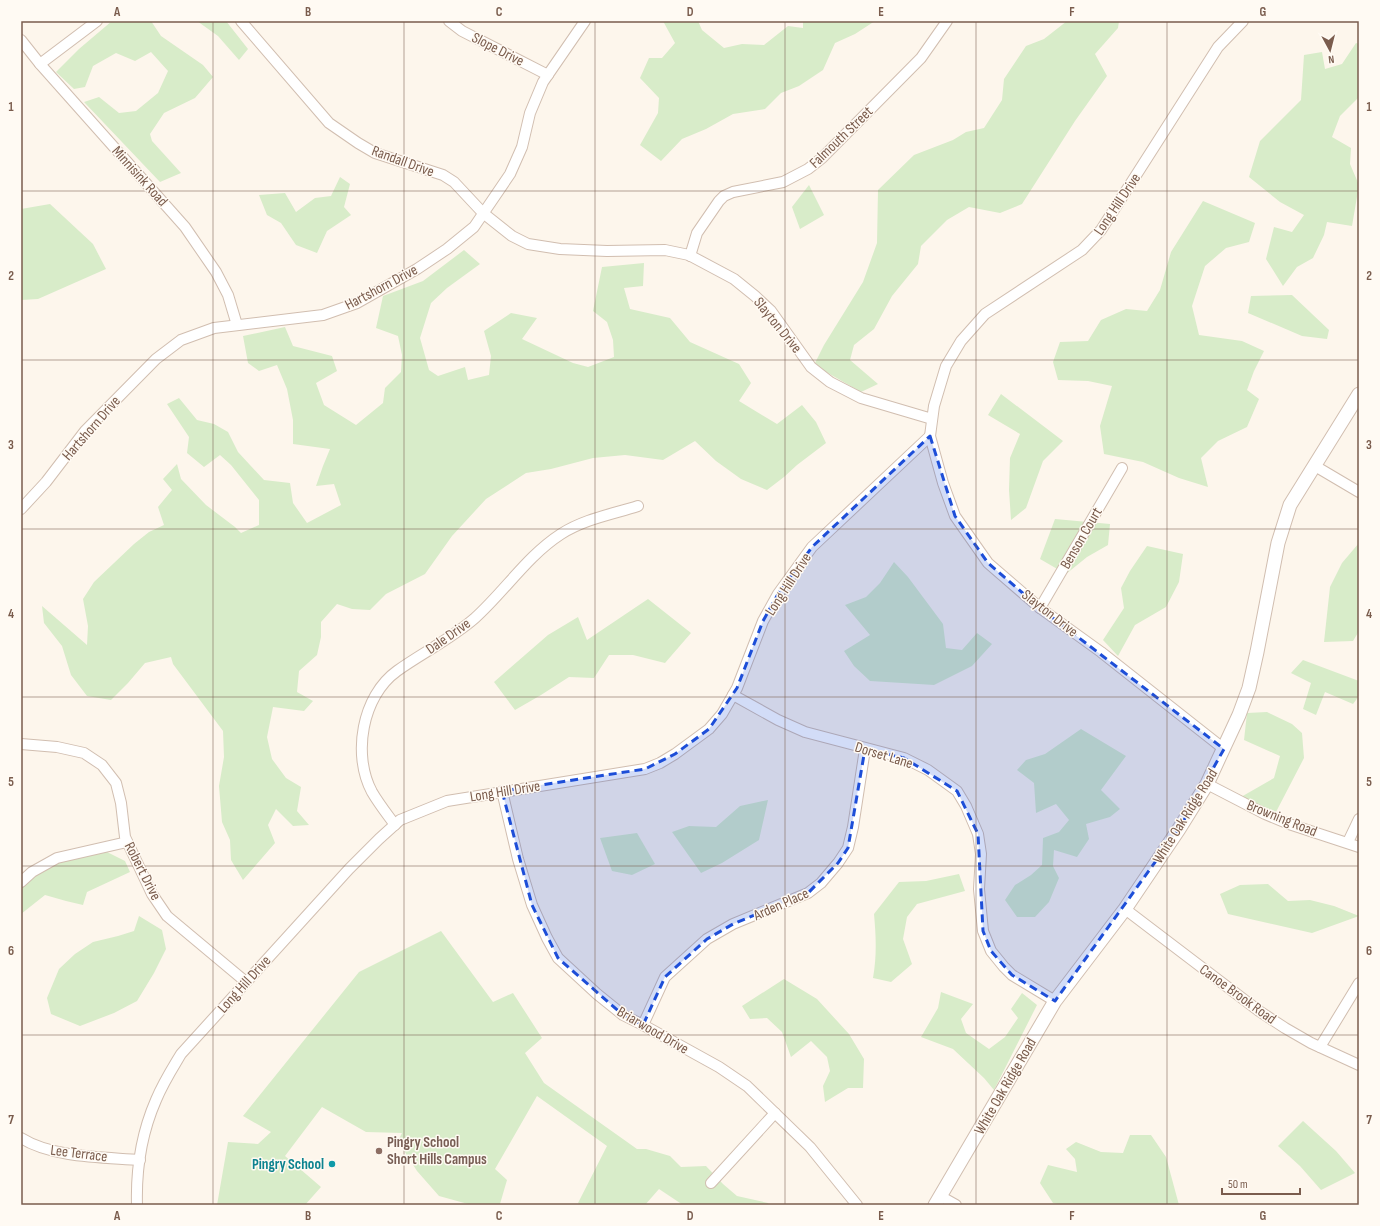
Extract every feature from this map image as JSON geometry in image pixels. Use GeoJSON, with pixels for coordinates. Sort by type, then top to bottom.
{"type":"FeatureCollection","features":[{"type":"Feature","properties":{"kind":"street"},"geometry":{"type":"LineString","coordinates":[[40,64],[97,21]]}},
{"type":"Feature","properties":{"kind":"street","name":"Randall Drive"},"geometry":{"type":"LineString","coordinates":[[241,21],[328,123],[375,153],[443,175],[454,182],[483,213]]}},
{"type":"Feature","properties":{"kind":"street","name":"Slope Drive"},"geometry":{"type":"LineString","coordinates":[[449,21],[462,31],[548,75]]}},
{"type":"Feature","properties":{"kind":"street","name":"Hartshorn Drive"},"geometry":{"type":"LineString","coordinates":[[21,509],[46,482],[85,431],[156,358],[181,340],[214,328],[323,315],[357,303],[447,249],[474,227],[510,174],[522,147],[530,113],[543,82],[585,21]]}},
{"type":"Feature","properties":{"kind":"street","name":"Falmouth Street"},"geometry":{"type":"LineString","coordinates":[[690,256],[697,233],[724,196],[733,192],[782,182],[808,169],[822,158],[921,58],[946,21]]}},
{"type":"Feature","properties":{"kind":"street","name":"Long Hill Drive"},"geometry":{"type":"LineString","coordinates":[[137,1205],[136,1187],[147,1126],[156,1100],[166,1078],[181,1054],[348,869],[400,820],[447,801],[502,791],[645,770],[675,754],[709,729],[722,714],[734,695],[763,621],[778,594],[812,547],[930,436],[934,406],[946,366],[961,341],[985,314],[1082,250],[1101,230],[1218,48],[1239,23]]}},
{"type":"Feature","properties":{"kind":"street","name":"Minnisink Road"},"geometry":{"type":"LineString","coordinates":[[21,40],[40,64],[185,227],[216,272],[228,295],[236,325]]}},
{"type":"Feature","properties":{"kind":"street","name":"Slayton Drive"},"geometry":{"type":"LineString","coordinates":[[483,213],[512,236],[528,244],[560,249],[607,252],[665,250],[690,256],[734,279],[756,296],[771,311],[811,367],[830,382],[861,398],[932,419]]}},
{"type":"Feature","properties":{"kind":"street","name":"White Oak Ridge Road"},"geometry":{"type":"LineString","coordinates":[[937,1201],[1055,1001],[1125,909],[1180,829],[1207,784],[1239,715],[1248,688],[1257,652],[1278,542],[1290,505],[1359,394]]}},
{"type":"Feature","properties":{"kind":"street","name":"Slayton Drive"},"geometry":{"type":"LineString","coordinates":[[930,436],[943,483],[955,516],[988,563],[1040,608],[1101,652],[1224,749]]}},
{"type":"Feature","properties":{"kind":"street"},"geometry":{"type":"LineString","coordinates":[[1315,466],[1359,492]]}},
{"type":"Feature","properties":{"kind":"street","name":"Benson Court"},"geometry":{"type":"LineString","coordinates":[[1040,608],[1122,468]]}},
{"type":"Feature","properties":{"kind":"street","name":"Dale Drive"},"geometry":{"type":"LineString","coordinates":[[395,825],[372,792],[362,759],[362,744],[366,717],[381,685],[396,672],[474,619],[530,559],[563,533],[585,523],[638,506]]}},
{"type":"Feature","properties":{"kind":"street","name":"Dorset Lane"},"geometry":{"type":"LineString","coordinates":[[734,695],[778,720],[805,732],[904,758],[928,770],[957,791],[966,806],[978,834],[981,854],[979,889],[983,931],[991,951],[1012,975],[1055,1001]]}},
{"type":"Feature","properties":{"kind":"street","name":"Robert Drive"},"geometry":{"type":"LineString","coordinates":[[21,744],[57,747],[84,753],[102,765],[116,783],[121,803],[127,842],[152,894],[168,916],[246,982]]}},
{"type":"Feature","properties":{"kind":"street","name":"Arden Place"},"geometry":{"type":"LineString","coordinates":[[643,1025],[665,977],[707,940],[733,924],[808,893],[821,883],[838,863],[848,848],[866,749]]}},
{"type":"Feature","properties":{"kind":"street","name":"Browning Road"},"geometry":{"type":"LineString","coordinates":[[1207,784],[1265,814],[1289,824],[1348,842],[1359,847]]}},
{"type":"Feature","properties":{"kind":"street","name":"Briarwood Drive"},"geometry":{"type":"LineString","coordinates":[[502,791],[518,859],[532,905],[558,958],[623,1015],[719,1067],[747,1086],[810,1147],[857,1205]]}},
{"type":"Feature","properties":{"kind":"street"},"geometry":{"type":"LineString","coordinates":[[1348,842],[1359,818]]}},
{"type":"Feature","properties":{"kind":"street"},"geometry":{"type":"LineString","coordinates":[[21,882],[32,872],[57,858],[127,842]]}},
{"type":"Feature","properties":{"kind":"street","name":"Canoe Brook Road"},"geometry":{"type":"LineString","coordinates":[[1125,909],[1259,1011],[1285,1028],[1320,1047],[1359,1065]]}},
{"type":"Feature","properties":{"kind":"street"},"geometry":{"type":"LineString","coordinates":[[1320,1047],[1359,983]]}},
{"type":"Feature","properties":{"kind":"street"},"geometry":{"type":"LineString","coordinates":[[711,1183],[775,1112]]}},
{"type":"Feature","properties":{"kind":"street","name":"Lee Terrace"},"geometry":{"type":"LineString","coordinates":[[21,1138],[35,1146],[61,1153],[140,1160]]}},
{"type":"Feature","properties":{"kind":"street"},"geometry":{"type":"LineString","coordinates":[[937,1201],[956,1205]]}},
{"type":"Feature","properties":{"kind":"highlighted area"},"geometry":{"type":"Polygon","coordinates":[[[930,436],[955,516],[988,563],[1040,608],[1224,749],[1179,829],[1055,1001],[1012,975],[991,951],[983,931],[978,834],[957,791],[904,758],[865,749],[848,848],[838,863],[808,893],[733,924],[707,939],[665,977],[643,1025],[623,1015],[558,958],[532,905],[502,791],[645,769],[675,754],[709,729],[737,688],[763,621],[778,594],[812,547],[930,436]]]}},
{"type":"Feature","properties":{"kind":"green space"},"geometry":{"type":"Polygon","coordinates":[[[112,21],[151,21],[161,36],[203,65],[213,77],[195,98],[164,113],[150,134],[152,141],[181,173],[160,182],[84,102],[99,97],[119,113],[136,111],[158,93],[168,71],[151,52],[135,61],[116,53],[93,66],[85,87],[74,89],[56,72],[79,49],[112,21]]]}},
{"type":"Feature","properties":{"kind":"green space"},"geometry":{"type":"Polygon","coordinates":[[[197,21],[226,21],[248,49],[239,60],[218,36],[197,21]]]}},
{"type":"Feature","properties":{"kind":"green space"},"geometry":{"type":"Polygon","coordinates":[[[663,21],[698,21],[702,30],[724,48],[742,44],[764,45],[788,26],[803,28],[803,21],[875,21],[855,34],[835,43],[823,70],[799,86],[781,93],[765,109],[733,114],[706,129],[682,139],[661,161],[640,145],[658,113],[659,98],[640,78],[649,58],[662,58],[675,43],[663,21]]]}},
{"type":"Feature","properties":{"kind":"green space"},"geometry":{"type":"Polygon","coordinates":[[[1067,21],[1119,21],[1118,28],[1095,54],[1107,76],[1075,121],[1022,204],[1000,213],[969,207],[947,220],[921,246],[918,264],[892,296],[874,329],[854,345],[850,360],[878,384],[861,392],[814,365],[824,345],[863,282],[877,243],[878,190],[914,155],[953,140],[966,132],[984,128],[1002,100],[1004,79],[1026,46],[1044,39],[1067,21]]]}},
{"type":"Feature","properties":{"kind":"green space"},"geometry":{"type":"Polygon","coordinates":[[[1356,43],[1359,44],[1359,97],[1340,116],[1332,137],[1351,148],[1350,164],[1359,185],[1352,226],[1327,222],[1324,235],[1313,258],[1297,267],[1283,286],[1266,259],[1274,227],[1292,232],[1304,215],[1280,202],[1249,177],[1260,141],[1301,100],[1304,55],[1322,52],[1325,69],[1342,64],[1356,43]]]}},
{"type":"Feature","properties":{"kind":"green space"},"geometry":{"type":"Polygon","coordinates":[[[340,177],[350,184],[344,207],[351,215],[327,231],[317,253],[296,245],[281,223],[267,215],[259,195],[285,193],[296,212],[315,198],[331,196],[340,177]]]}},
{"type":"Feature","properties":{"kind":"green space"},"geometry":{"type":"Polygon","coordinates":[[[809,185],[824,215],[800,229],[792,207],[809,185]]]}},
{"type":"Feature","properties":{"kind":"green space"},"geometry":{"type":"Polygon","coordinates":[[[1203,201],[1255,223],[1249,242],[1226,248],[1205,266],[1192,306],[1199,335],[1242,341],[1264,351],[1247,390],[1259,399],[1247,427],[1218,441],[1201,458],[1208,487],[1179,478],[1143,462],[1104,454],[1100,426],[1112,386],[1088,381],[1058,380],[1053,362],[1060,342],[1088,341],[1101,320],[1126,309],[1147,311],[1160,290],[1171,252],[1203,201]]]}},
{"type":"Feature","properties":{"kind":"green space"},"geometry":{"type":"Polygon","coordinates":[[[50,204],[93,244],[106,269],[38,299],[21,300],[21,209],[50,204]]]}},
{"type":"Feature","properties":{"kind":"green space"},"geometry":{"type":"Polygon","coordinates":[[[464,250],[480,264],[447,288],[431,303],[420,338],[429,370],[438,376],[465,367],[468,380],[489,375],[491,356],[484,331],[511,313],[537,318],[522,339],[573,363],[588,367],[614,357],[613,340],[607,322],[593,311],[602,267],[644,263],[643,286],[624,288],[630,309],[670,318],[690,342],[739,364],[751,383],[739,401],[777,424],[802,405],[816,422],[826,443],[767,490],[741,479],[716,461],[695,441],[663,460],[625,455],[593,458],[551,469],[526,473],[486,499],[452,536],[425,574],[386,594],[370,610],[352,609],[337,604],[321,622],[321,637],[317,655],[299,671],[297,692],[313,701],[304,711],[273,707],[267,737],[272,759],[286,778],[301,787],[297,811],[309,825],[293,826],[276,809],[268,825],[275,843],[243,880],[231,860],[230,840],[222,822],[219,786],[224,757],[223,731],[173,664],[171,657],[145,663],[111,700],[87,696],[71,675],[62,646],[44,623],[42,606],[87,645],[88,626],[83,599],[94,582],[134,544],[149,532],[164,525],[158,507],[172,490],[163,479],[177,464],[181,479],[206,505],[241,533],[259,525],[259,500],[231,465],[220,455],[204,467],[187,453],[189,437],[167,404],[179,398],[197,420],[214,424],[228,432],[238,452],[264,480],[290,483],[293,503],[307,523],[341,505],[334,484],[316,486],[330,449],[293,444],[293,420],[287,389],[277,365],[259,371],[248,363],[243,336],[285,327],[293,346],[332,356],[337,371],[316,383],[324,405],[356,425],[383,403],[385,388],[401,372],[402,355],[398,336],[376,328],[383,296],[423,281],[464,250]]]}},
{"type":"Feature","properties":{"kind":"green space"},"geometry":{"type":"Polygon","coordinates":[[[1292,295],[1329,330],[1327,339],[1302,336],[1248,313],[1251,296],[1292,295]]]}},
{"type":"Feature","properties":{"kind":"green space"},"geometry":{"type":"Polygon","coordinates":[[[1001,394],[1063,441],[1043,461],[1026,508],[1011,520],[1009,490],[1010,458],[1020,434],[988,415],[1001,394]]]}},
{"type":"Feature","properties":{"kind":"green space"},"geometry":{"type":"Polygon","coordinates":[[[1055,519],[1110,524],[1108,545],[1087,557],[1066,574],[1040,559],[1055,519]]]}},
{"type":"Feature","properties":{"kind":"green space"},"geometry":{"type":"Polygon","coordinates":[[[1359,543],[1359,631],[1353,641],[1324,642],[1330,587],[1342,563],[1359,543]]]}},
{"type":"Feature","properties":{"kind":"green space"},"geometry":{"type":"Polygon","coordinates":[[[1147,546],[1183,554],[1179,582],[1166,607],[1135,625],[1118,656],[1103,640],[1124,608],[1121,588],[1130,571],[1147,546]]]}},
{"type":"Feature","properties":{"kind":"green space"},"geometry":{"type":"Polygon","coordinates":[[[894,562],[908,577],[943,624],[946,648],[962,650],[977,633],[992,644],[972,666],[934,685],[870,681],[854,666],[844,651],[870,635],[845,605],[866,597],[880,583],[894,562]]]}},
{"type":"Feature","properties":{"kind":"green space"},"geometry":{"type":"Polygon","coordinates":[[[648,599],[691,633],[665,663],[633,655],[609,655],[594,678],[569,677],[515,710],[494,682],[548,635],[578,617],[587,640],[648,599]]]}},
{"type":"Feature","properties":{"kind":"green space"},"geometry":{"type":"Polygon","coordinates":[[[1303,660],[1359,681],[1359,696],[1353,704],[1325,692],[1316,715],[1303,709],[1311,683],[1291,673],[1303,660]]]}},
{"type":"Feature","properties":{"kind":"green space"},"geometry":{"type":"Polygon","coordinates":[[[1267,712],[1292,724],[1302,733],[1304,758],[1276,812],[1241,797],[1274,778],[1280,756],[1244,740],[1247,713],[1267,712]]]}},
{"type":"Feature","properties":{"kind":"green space"},"geometry":{"type":"Polygon","coordinates":[[[1081,729],[1126,756],[1101,790],[1120,809],[1110,817],[1086,824],[1089,839],[1077,857],[1054,850],[1053,866],[1059,878],[1049,902],[1035,917],[1017,917],[1005,900],[1015,885],[1031,875],[1042,865],[1043,838],[1059,832],[1069,820],[1056,804],[1036,813],[1034,783],[1017,770],[1026,760],[1045,754],[1081,729]]]}},
{"type":"Feature","properties":{"kind":"green space"},"geometry":{"type":"Polygon","coordinates":[[[768,800],[759,840],[722,863],[701,873],[672,832],[689,826],[716,827],[740,806],[768,800]]]}},
{"type":"Feature","properties":{"kind":"green space"},"geometry":{"type":"Polygon","coordinates":[[[637,833],[655,864],[632,875],[612,871],[600,838],[637,833]]]}},
{"type":"Feature","properties":{"kind":"green space"},"geometry":{"type":"Polygon","coordinates":[[[107,852],[125,861],[130,872],[87,892],[83,905],[45,895],[21,914],[21,889],[36,873],[65,860],[107,852]]]}},
{"type":"Feature","properties":{"kind":"green space"},"geometry":{"type":"Polygon","coordinates":[[[959,874],[965,891],[917,904],[907,917],[903,939],[912,964],[891,982],[873,978],[876,946],[874,914],[899,882],[926,881],[959,874]]]}},
{"type":"Feature","properties":{"kind":"green space"},"geometry":{"type":"Polygon","coordinates":[[[1268,884],[1288,901],[1310,900],[1334,906],[1359,916],[1312,933],[1228,914],[1220,894],[1240,885],[1268,884]]]}},
{"type":"Feature","properties":{"kind":"green space"},"geometry":{"type":"Polygon","coordinates":[[[139,916],[162,930],[166,949],[154,973],[137,1001],[114,1013],[80,1026],[51,1014],[47,998],[59,969],[75,954],[93,942],[134,931],[139,916]]]}},
{"type":"Feature","properties":{"kind":"green space"},"geometry":{"type":"Polygon","coordinates":[[[441,931],[493,1002],[513,993],[542,1038],[525,1053],[544,1083],[637,1149],[646,1149],[670,1156],[681,1167],[706,1166],[737,1196],[768,1203],[769,1205],[683,1205],[659,1189],[645,1205],[581,1205],[578,1203],[607,1146],[537,1096],[495,1169],[507,1180],[500,1204],[468,1204],[439,1196],[417,1171],[398,1141],[402,1133],[366,1132],[322,1107],[285,1156],[321,1187],[305,1205],[217,1205],[228,1142],[258,1144],[271,1132],[243,1116],[359,972],[441,931]]]}},
{"type":"Feature","properties":{"kind":"green space"},"geometry":{"type":"Polygon","coordinates":[[[784,979],[817,999],[849,1034],[864,1059],[863,1088],[848,1088],[825,1102],[823,1086],[830,1071],[827,1057],[811,1041],[791,1057],[782,1032],[767,1018],[750,1019],[742,1006],[784,979]]]}},
{"type":"Feature","properties":{"kind":"green space"},"geometry":{"type":"Polygon","coordinates":[[[941,992],[973,1004],[961,1019],[966,1033],[989,1049],[1005,1037],[1018,1018],[1011,1009],[1022,993],[1037,1005],[994,1090],[984,1078],[953,1049],[921,1037],[938,1008],[941,992]]]}},
{"type":"Feature","properties":{"kind":"green space"},"geometry":{"type":"Polygon","coordinates":[[[1303,1121],[1336,1151],[1355,1173],[1321,1190],[1300,1166],[1278,1146],[1303,1121]]]}},
{"type":"Feature","properties":{"kind":"green space"},"geometry":{"type":"Polygon","coordinates":[[[1130,1135],[1151,1135],[1166,1157],[1179,1205],[1061,1205],[1053,1203],[1040,1183],[1048,1165],[1077,1172],[1075,1159],[1066,1149],[1076,1142],[1101,1152],[1123,1153],[1130,1135]]]}},
{"type":"Feature","properties":{"kind":"place","name":"Pingry School Short Hills Campus"},"geometry":{"type":"Point","coordinates":[379,1151]}},
{"type":"Feature","properties":{"kind":"place","name":"Pingry School"},"geometry":{"type":"Point","coordinates":[332,1164]}}]}
